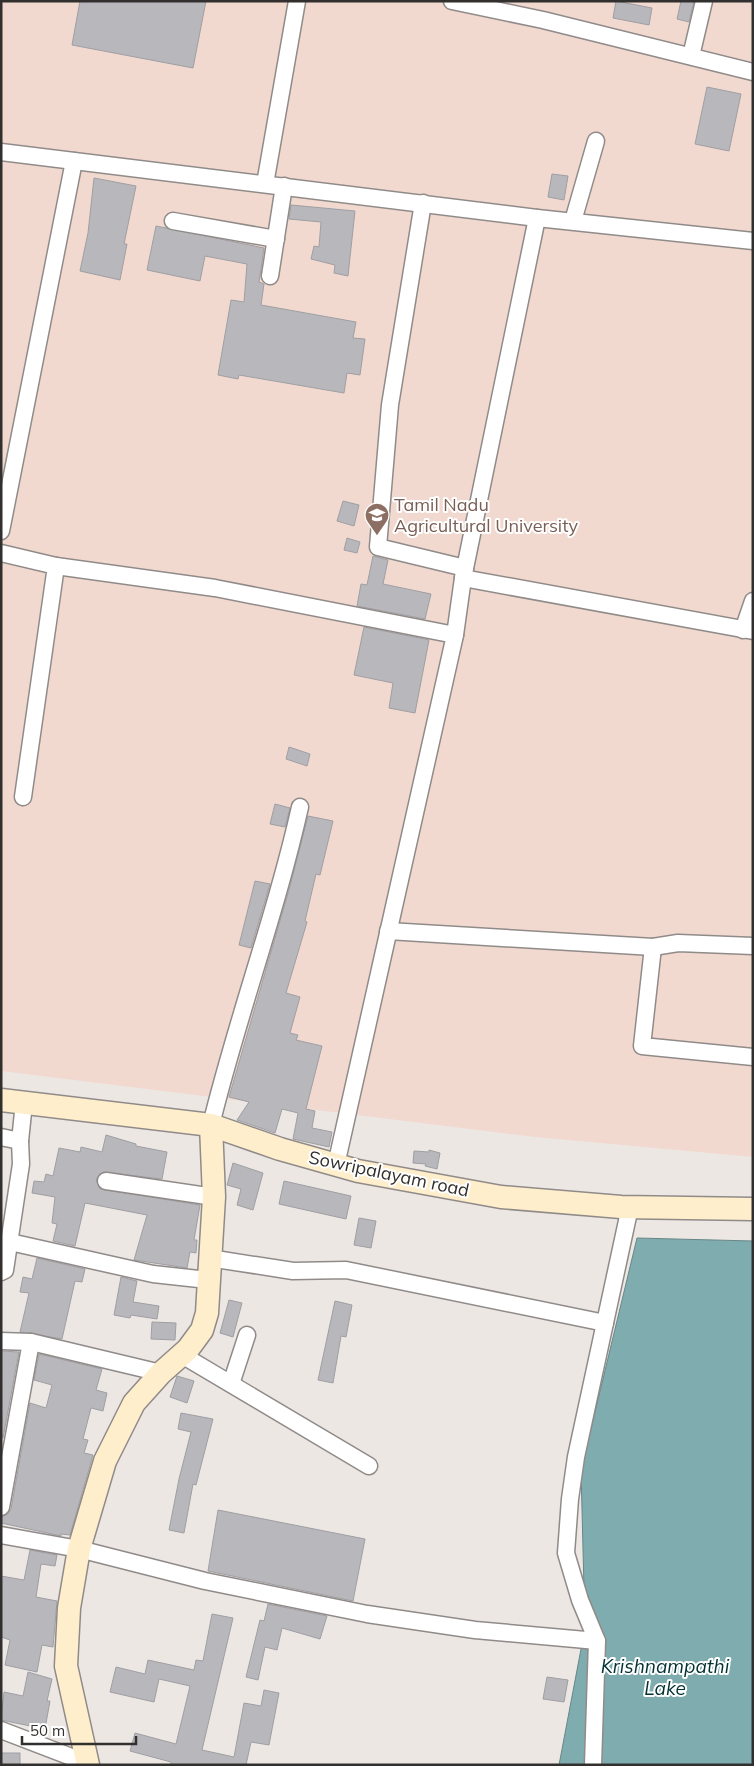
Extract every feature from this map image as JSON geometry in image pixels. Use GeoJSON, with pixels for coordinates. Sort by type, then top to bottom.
{"type":"FeatureCollection","features":[{"type":"Feature","properties":{"kind":"street"},"geometry":{"type":"LineString","coordinates":[[265,184],[297,1]]}},
{"type":"Feature","properties":{"kind":"street"},"geometry":{"type":"LineString","coordinates":[[690,56],[704,1]]}},
{"type":"Feature","properties":{"kind":"street"},"geometry":{"type":"LineString","coordinates":[[456,2],[543,20],[753,72]]}},
{"type":"Feature","properties":{"kind":"street"},"geometry":{"type":"LineString","coordinates":[[573,221],[596,141]]}},
{"type":"Feature","properties":{"kind":"street"},"geometry":{"type":"LineString","coordinates":[[1,152],[537,218],[753,241]]}},
{"type":"Feature","properties":{"kind":"street"},"geometry":{"type":"LineString","coordinates":[[1,531],[74,160]]}},
{"type":"Feature","properties":{"kind":"street"},"geometry":{"type":"LineString","coordinates":[[270,276],[284,186]]}},
{"type":"Feature","properties":{"kind":"street"},"geometry":{"type":"LineString","coordinates":[[423,204],[390,405],[378,547],[464,573],[748,630],[753,601]]}},
{"type":"Feature","properties":{"kind":"street"},"geometry":{"type":"LineString","coordinates":[[336,1165],[455,635],[464,573],[537,218]]}},
{"type":"Feature","properties":{"kind":"street"},"geometry":{"type":"LineString","coordinates":[[173,221],[276,239]]}},
{"type":"Feature","properties":{"kind":"street"},"geometry":{"type":"LineString","coordinates":[[1,553],[56,566],[215,588],[455,635]]}},
{"type":"Feature","properties":{"kind":"street"},"geometry":{"type":"LineString","coordinates":[[23,797],[56,566]]}},
{"type":"Feature","properties":{"kind":"street"},"geometry":{"type":"LineString","coordinates":[[1,1730],[62,1760],[87,1764],[66,1666],[69,1608],[79,1549],[105,1461],[134,1403],[161,1373],[182,1355],[202,1330],[207,1313],[208,1269],[214,1196],[211,1125],[221,1084],[291,848],[300,807]]}},
{"type":"Feature","properties":{"kind":"street"},"geometry":{"type":"LineString","coordinates":[[388,931],[653,947],[678,942],[753,946]]}},
{"type":"Feature","properties":{"kind":"street"},"geometry":{"type":"LineString","coordinates":[[653,947],[642,1046],[753,1058]]}},
{"type":"Feature","properties":{"kind":"street","name":"Sowripalayam road"},"geometry":{"type":"LineString","coordinates":[[1,1100],[211,1125],[280,1149],[336,1165],[416,1183],[501,1197],[630,1207],[753,1209]]}},
{"type":"Feature","properties":{"kind":"street"},"geometry":{"type":"LineString","coordinates":[[1,1272],[5,1270],[10,1242],[7,1210],[21,1164],[20,1141],[24,1103]]}},
{"type":"Feature","properties":{"kind":"street"},"geometry":{"type":"LineString","coordinates":[[1,1137],[20,1141]]}},
{"type":"Feature","properties":{"kind":"street"},"geometry":{"type":"LineString","coordinates":[[106,1181],[214,1196]]}},
{"type":"Feature","properties":{"kind":"street"},"geometry":{"type":"LineString","coordinates":[[593,1765],[597,1641],[580,1600],[566,1553],[570,1499],[576,1457],[630,1207]]}},
{"type":"Feature","properties":{"kind":"street"},"geometry":{"type":"LineString","coordinates":[[10,1242],[153,1274],[208,1269],[346,1270],[605,1323]]}},
{"type":"Feature","properties":{"kind":"street"},"geometry":{"type":"LineString","coordinates":[[231,1384],[247,1335]]}},
{"type":"Feature","properties":{"kind":"street"},"geometry":{"type":"LineString","coordinates":[[1,1341],[31,1342],[161,1373]]}},
{"type":"Feature","properties":{"kind":"street"},"geometry":{"type":"LineString","coordinates":[[1,1507],[31,1342]]}},
{"type":"Feature","properties":{"kind":"street"},"geometry":{"type":"LineString","coordinates":[[182,1355],[369,1466]]}},
{"type":"Feature","properties":{"kind":"street"},"geometry":{"type":"LineString","coordinates":[[1,1536],[79,1549],[205,1581],[366,1614],[475,1630],[597,1641]]}},
{"type":"Feature","properties":{"kind":"shaded area","name":"Tamil Nadu Agricultural University"},"geometry":{"type":"Polygon","coordinates":[[[1,1],[753,1],[753,1157],[535,1137],[1,1071],[1,1]]]}},
{"type":"Feature","properties":{"kind":"water","name":"Krishnampathi Lake"},"geometry":{"type":"Polygon","coordinates":[[[637,1238],[753,1241],[753,1765],[559,1765],[585,1628],[581,1470],[637,1238]]]}},
{"type":"Feature","properties":{"kind":"building"},"geometry":{"type":"Polygon","coordinates":[[[80,1],[206,1],[193,68],[72,45],[80,1]]]}},
{"type":"Feature","properties":{"kind":"building"},"geometry":{"type":"Polygon","coordinates":[[[616,1],[652,8],[649,25],[613,18],[616,1]]]}},
{"type":"Feature","properties":{"kind":"building"},"geometry":{"type":"Polygon","coordinates":[[[681,1],[694,1],[689,22],[677,19],[681,1]]]}},
{"type":"Feature","properties":{"kind":"building"},"geometry":{"type":"Polygon","coordinates":[[[707,87],[741,94],[729,151],[695,144],[707,87]]]}},
{"type":"Feature","properties":{"kind":"building"},"geometry":{"type":"Polygon","coordinates":[[[552,174],[568,176],[564,200],[548,197],[552,174]]]}},
{"type":"Feature","properties":{"kind":"building"},"geometry":{"type":"Polygon","coordinates":[[[94,178],[136,186],[124,244],[127,244],[120,280],[80,271],[88,233],[94,178]]]}},
{"type":"Feature","properties":{"kind":"building"},"geometry":{"type":"Polygon","coordinates":[[[291,205],[355,211],[348,276],[334,273],[335,265],[311,259],[314,246],[319,247],[321,222],[289,219],[291,205]]]}},
{"type":"Feature","properties":{"kind":"building"},"geometry":{"type":"Polygon","coordinates":[[[156,226],[264,248],[259,282],[264,284],[261,305],[356,322],[353,338],[365,339],[360,375],[347,373],[344,393],[239,375],[238,379],[218,375],[231,300],[244,302],[247,264],[205,256],[200,281],[147,270],[156,226]]]}},
{"type":"Feature","properties":{"kind":"building"},"geometry":{"type":"Polygon","coordinates":[[[343,501],[359,505],[354,526],[337,521],[343,501]]]}},
{"type":"Feature","properties":{"kind":"building"},"geometry":{"type":"Polygon","coordinates":[[[347,538],[360,542],[357,553],[344,550],[347,538]]]}},
{"type":"Feature","properties":{"kind":"building"},"geometry":{"type":"Polygon","coordinates":[[[373,556],[388,560],[383,584],[431,594],[425,619],[357,606],[361,584],[367,585],[373,556]]]}},
{"type":"Feature","properties":{"kind":"building"},"geometry":{"type":"Polygon","coordinates":[[[364,627],[429,640],[415,713],[389,708],[393,683],[354,675],[364,627]]]}},
{"type":"Feature","properties":{"kind":"building"},"geometry":{"type":"Polygon","coordinates":[[[289,747],[310,754],[307,766],[286,759],[289,747]]]}},
{"type":"Feature","properties":{"kind":"building"},"geometry":{"type":"Polygon","coordinates":[[[275,804],[290,808],[285,827],[270,824],[275,804]]]}},
{"type":"Feature","properties":{"kind":"building"},"geometry":{"type":"Polygon","coordinates":[[[308,816],[333,821],[320,875],[316,874],[305,921],[307,922],[286,993],[300,997],[290,1033],[298,1035],[296,1040],[322,1046],[306,1109],[315,1111],[312,1128],[332,1132],[329,1147],[293,1139],[298,1113],[282,1109],[275,1133],[237,1120],[249,1102],[229,1097],[289,890],[308,816]]]}},
{"type":"Feature","properties":{"kind":"building"},"geometry":{"type":"Polygon","coordinates":[[[255,881],[270,884],[251,948],[239,945],[255,881]]]}},
{"type":"Feature","properties":{"kind":"building"},"geometry":{"type":"Polygon","coordinates":[[[106,1135],[136,1144],[136,1146],[167,1152],[162,1179],[103,1172],[96,1179],[100,1189],[200,1205],[194,1240],[197,1240],[196,1253],[190,1252],[187,1268],[134,1260],[147,1215],[85,1203],[75,1246],[53,1241],[57,1224],[52,1223],[55,1197],[32,1193],[34,1181],[44,1182],[46,1174],[53,1176],[59,1148],[80,1152],[81,1147],[102,1152],[106,1135]]]}},
{"type":"Feature","properties":{"kind":"building"},"geometry":{"type":"Polygon","coordinates":[[[429,1150],[440,1153],[437,1169],[425,1166],[426,1164],[413,1163],[414,1151],[429,1152],[429,1150]]]}},
{"type":"Feature","properties":{"kind":"building"},"geometry":{"type":"Polygon","coordinates":[[[233,1163],[263,1173],[253,1210],[237,1205],[241,1189],[227,1185],[233,1163]]]}},
{"type":"Feature","properties":{"kind":"building"},"geometry":{"type":"Polygon","coordinates":[[[284,1181],[351,1196],[346,1219],[279,1204],[284,1181]]]}},
{"type":"Feature","properties":{"kind":"building"},"geometry":{"type":"Polygon","coordinates":[[[359,1218],[376,1221],[371,1248],[354,1245],[359,1218]]]}},
{"type":"Feature","properties":{"kind":"building"},"geometry":{"type":"Polygon","coordinates":[[[37,1258],[85,1269],[82,1282],[75,1281],[62,1339],[20,1332],[29,1293],[20,1292],[23,1277],[32,1279],[37,1258]]]}},
{"type":"Feature","properties":{"kind":"building"},"geometry":{"type":"Polygon","coordinates":[[[121,1277],[137,1281],[133,1302],[159,1306],[157,1319],[131,1315],[130,1318],[114,1315],[121,1277]]]}},
{"type":"Feature","properties":{"kind":"building"},"geometry":{"type":"Polygon","coordinates":[[[229,1300],[242,1303],[233,1337],[220,1333],[229,1300]]]}},
{"type":"Feature","properties":{"kind":"building"},"geometry":{"type":"Polygon","coordinates":[[[335,1301],[352,1305],[346,1337],[341,1336],[333,1383],[318,1380],[335,1301]]]}},
{"type":"Feature","properties":{"kind":"building"},"geometry":{"type":"Polygon","coordinates":[[[152,1322],[176,1323],[175,1340],[151,1339],[152,1322]]]}},
{"type":"Feature","properties":{"kind":"building"},"geometry":{"type":"Polygon","coordinates":[[[1,1351],[19,1352],[3,1438],[1,1438],[1,1351]]]}},
{"type":"Feature","properties":{"kind":"building"},"geometry":{"type":"Polygon","coordinates":[[[39,1354],[102,1369],[96,1390],[107,1393],[103,1411],[91,1408],[83,1439],[88,1440],[84,1453],[93,1455],[70,1535],[61,1534],[61,1536],[1,1523],[1,1517],[8,1514],[11,1509],[30,1403],[46,1408],[52,1385],[34,1380],[39,1354]]]}},
{"type":"Feature","properties":{"kind":"building"},"geometry":{"type":"Polygon","coordinates":[[[177,1376],[194,1381],[187,1403],[170,1397],[177,1376]]]}},
{"type":"Feature","properties":{"kind":"building"},"geometry":{"type":"Polygon","coordinates":[[[181,1413],[213,1419],[196,1485],[193,1484],[184,1533],[169,1530],[191,1432],[178,1429],[181,1413]]]}},
{"type":"Feature","properties":{"kind":"building"},"geometry":{"type":"Polygon","coordinates":[[[218,1510],[365,1539],[353,1601],[208,1571],[218,1510]]]}},
{"type":"Feature","properties":{"kind":"building"},"geometry":{"type":"Polygon","coordinates":[[[30,1550],[57,1555],[55,1566],[41,1564],[36,1597],[57,1601],[53,1647],[42,1645],[37,1672],[5,1665],[10,1640],[1,1637],[1,1576],[24,1580],[30,1550]]]}},
{"type":"Feature","properties":{"kind":"building"},"geometry":{"type":"Polygon","coordinates":[[[268,1604],[327,1616],[320,1639],[282,1628],[277,1650],[265,1647],[258,1680],[246,1677],[260,1620],[264,1621],[268,1604]]]}},
{"type":"Feature","properties":{"kind":"building"},"geometry":{"type":"Polygon","coordinates":[[[212,1614],[233,1618],[202,1750],[234,1757],[244,1703],[261,1706],[264,1690],[279,1693],[269,1745],[251,1742],[246,1765],[171,1765],[171,1762],[130,1751],[135,1733],[176,1744],[190,1686],[159,1679],[154,1702],[110,1692],[116,1667],[145,1674],[148,1660],[194,1670],[196,1660],[203,1661],[212,1614]]]}},
{"type":"Feature","properties":{"kind":"building"},"geometry":{"type":"Polygon","coordinates":[[[28,1672],[52,1679],[47,1701],[50,1701],[45,1729],[1,1720],[4,1692],[23,1696],[28,1672]]]}},
{"type":"Feature","properties":{"kind":"building"},"geometry":{"type":"Polygon","coordinates":[[[547,1677],[568,1680],[564,1702],[543,1699],[547,1677]]]}},
{"type":"Feature","properties":{"kind":"building"},"geometry":{"type":"Polygon","coordinates":[[[1,1753],[20,1753],[20,1765],[1,1765],[1,1753]]]}},
{"type":"Feature","properties":{"kind":"place","name":"Tamil Nadu Agricultural University"},"geometry":{"type":"Point","coordinates":[377,536]}}]}
